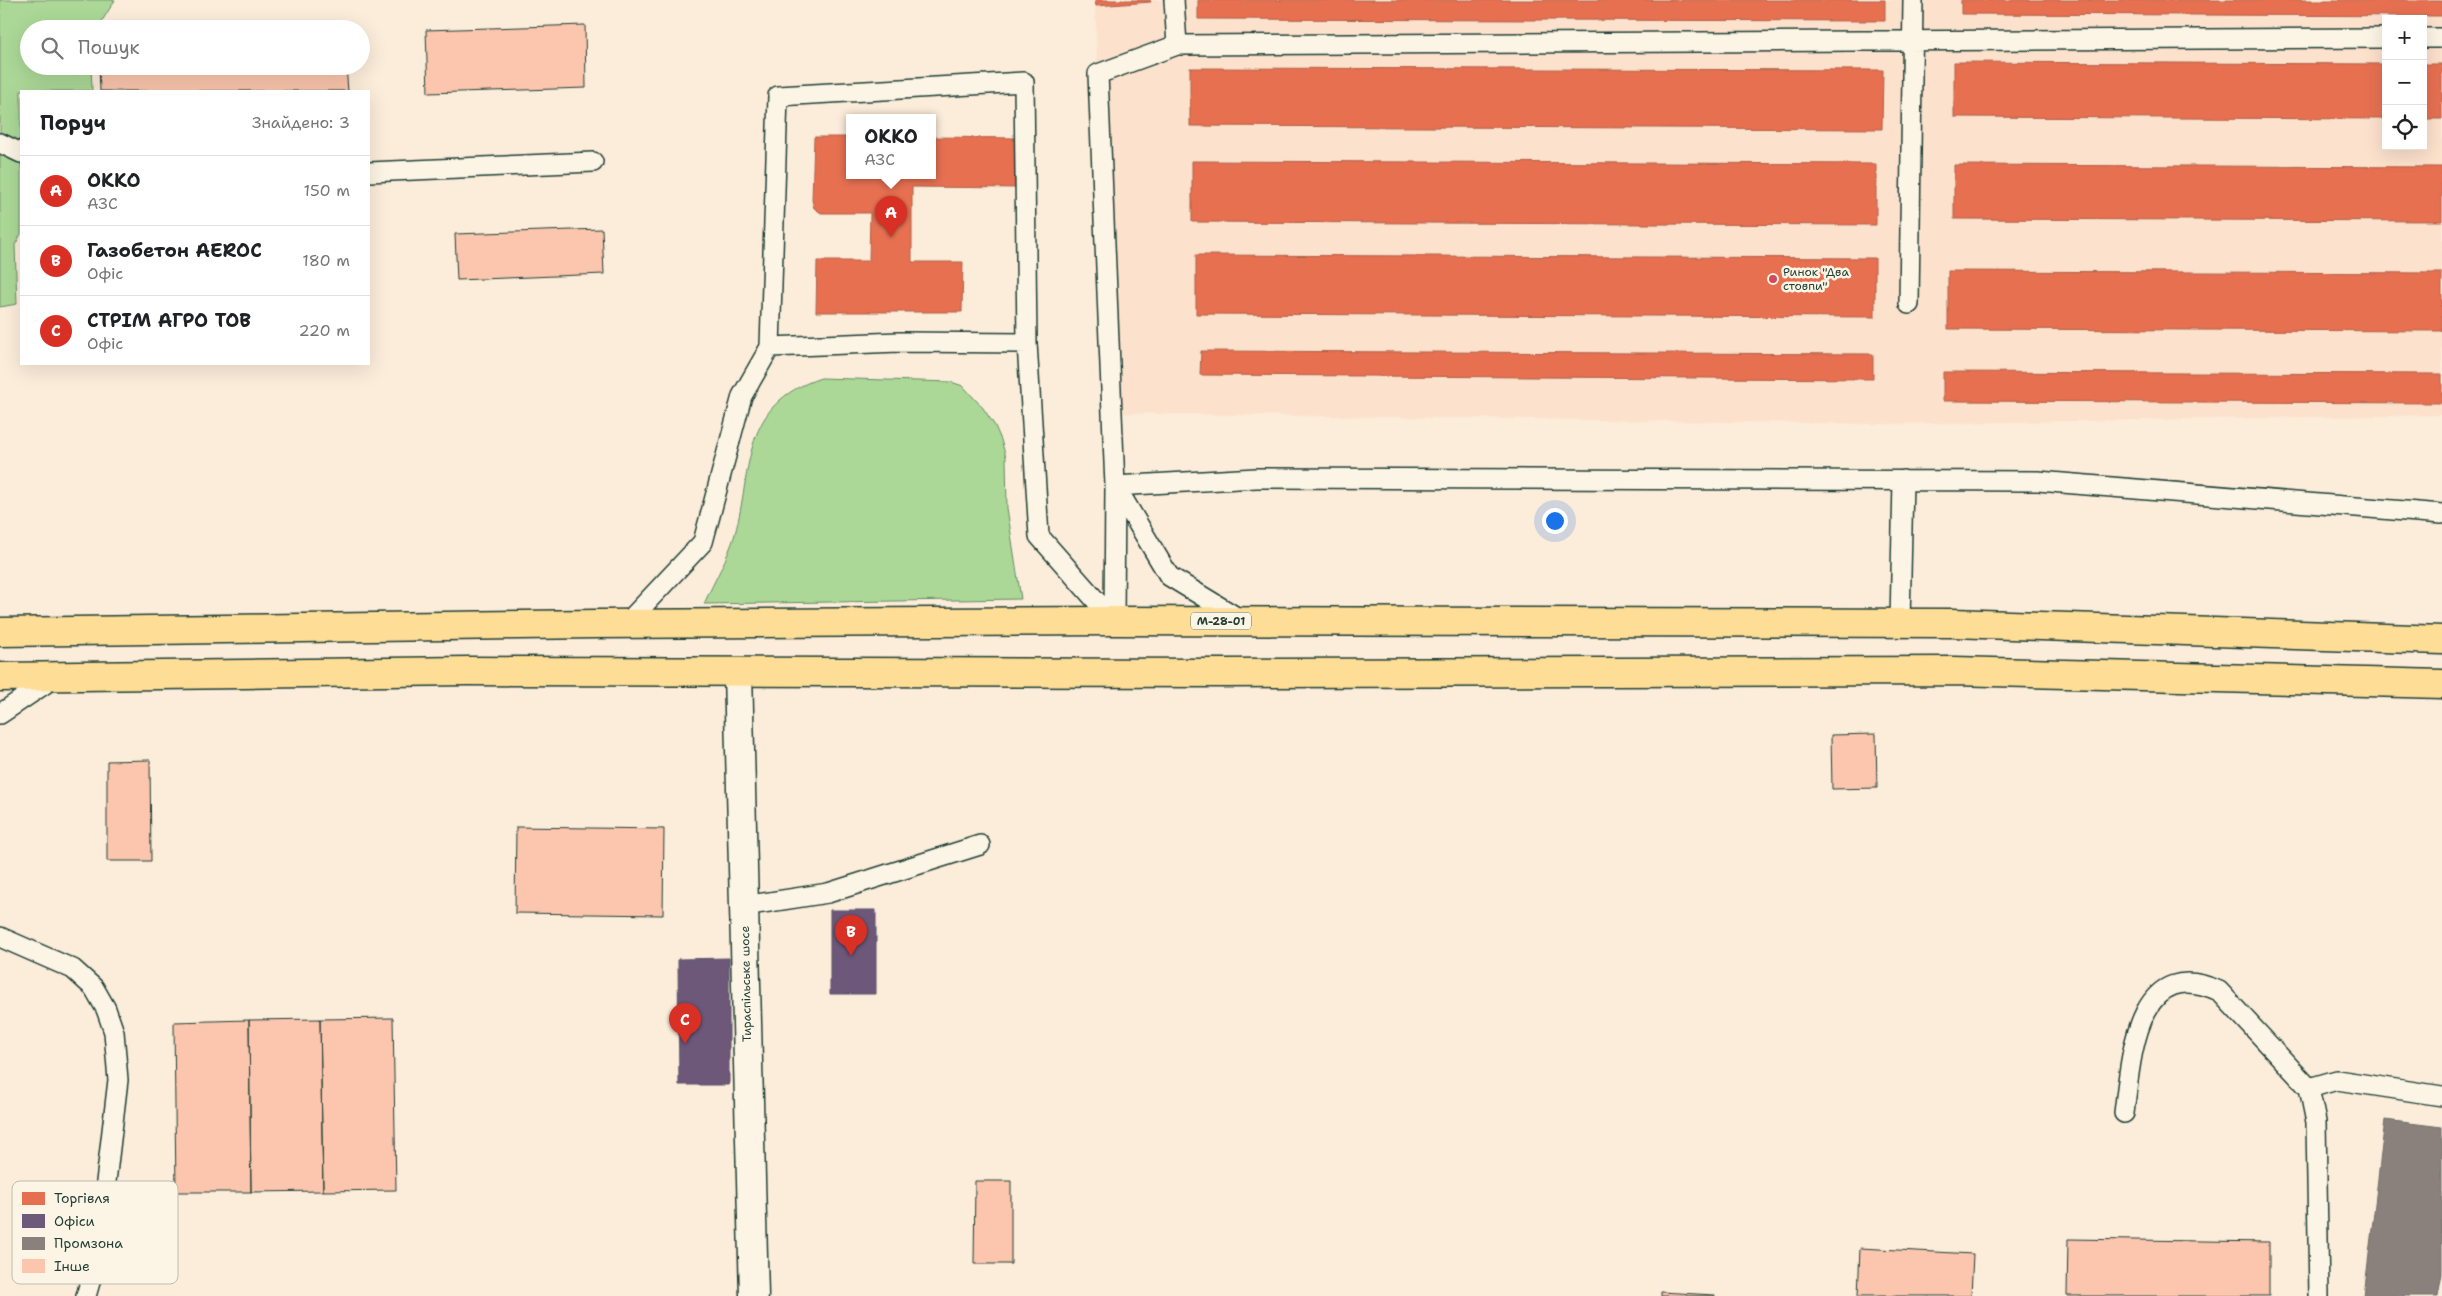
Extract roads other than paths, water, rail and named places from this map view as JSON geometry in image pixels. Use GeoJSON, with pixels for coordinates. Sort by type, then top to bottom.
{"type":"FeatureCollection","features":[{"type":"Feature","properties":{"kind":"highway","name":"М-28-01"},"geometry":{"type":"LineString","coordinates":[[0,632],[626,624],[1114,621],[1900,623],[2442,640]]}},
{"type":"Feature","properties":{"kind":"highway"},"geometry":{"type":"LineString","coordinates":[[0,677],[376,671],[1954,671],[2442,684]]}},
{"type":"Feature","properties":{"kind":"street","name":"Тираспільське шосе"},"geometry":{"type":"LineString","coordinates":[[738,672],[754,1296]]}},
{"type":"Feature","properties":{"kind":"lane"},"geometry":{"type":"LineString","coordinates":[[1174,0],[1177,45]]}},
{"type":"Feature","properties":{"kind":"lane"},"geometry":{"type":"LineString","coordinates":[[1909,304],[1912,0]]}},
{"type":"Feature","properties":{"kind":"lane"},"geometry":{"type":"LineString","coordinates":[[1114,621],[1115,486],[1098,74],[1177,45],[2382,38]]}},
{"type":"Feature","properties":{"kind":"lane"},"geometry":{"type":"LineString","coordinates":[[2427,38],[2442,38]]}},
{"type":"Feature","properties":{"kind":"lane"},"geometry":{"type":"LineString","coordinates":[[626,624],[703,542],[742,396],[770,347],[778,96],[1024,82],[1027,343],[1039,536],[1114,621]]}},
{"type":"Feature","properties":{"kind":"lane"},"geometry":{"type":"LineString","coordinates":[[0,143],[20,153]]}},
{"type":"Feature","properties":{"kind":"lane"},"geometry":{"type":"LineString","coordinates":[[370,172],[593,162]]}},
{"type":"Feature","properties":{"kind":"lane"},"geometry":{"type":"LineString","coordinates":[[770,347],[899,342],[1027,343]]}},
{"type":"Feature","properties":{"kind":"lane"},"geometry":{"type":"LineString","coordinates":[[1115,486],[1256,478],[2038,481],[2442,514]]}},
{"type":"Feature","properties":{"kind":"lane"},"geometry":{"type":"LineString","coordinates":[[1900,623],[1903,480]]}},
{"type":"Feature","properties":{"kind":"lane"},"geometry":{"type":"LineString","coordinates":[[1115,486],[1169,576],[1243,621]]}},
{"type":"Feature","properties":{"kind":"lane"},"geometry":{"type":"LineString","coordinates":[[0,714],[57,676]]}},
{"type":"Feature","properties":{"kind":"lane"},"geometry":{"type":"LineString","coordinates":[[744,906],[828,893],[980,845]]}},
{"type":"Feature","properties":{"kind":"lane"},"geometry":{"type":"LineString","coordinates":[[0,937],[72,969],[94,988],[106,1009],[114,1032],[118,1080],[106,1181]]}},
{"type":"Feature","properties":{"kind":"lane"},"geometry":{"type":"LineString","coordinates":[[2124,1113],[2132,1052],[2144,1014],[2152,1000],[2164,989],[2176,984],[2205,985],[2219,991],[2309,1088],[2316,1122],[2320,1296]]}},
{"type":"Feature","properties":{"kind":"lane"},"geometry":{"type":"LineString","coordinates":[[2309,1088],[2337,1080],[2442,1096]]}},
{"type":"Feature","properties":{"kind":"place","name":"ОККО"},"geometry":{"type":"Point","coordinates":[891,237]}},
{"type":"Feature","properties":{"kind":"place","name":"Ринок \"Два стовпи\""},"geometry":{"type":"Point","coordinates":[1773,279]}},
{"type":"Feature","properties":{"kind":"place","name":"Газобетон AEROC"},"geometry":{"type":"Point","coordinates":[851,956]}},
{"type":"Feature","properties":{"kind":"place","name":"СТРІМ АГРО ТОВ"},"geometry":{"type":"Point","coordinates":[685,1044]}}]}
